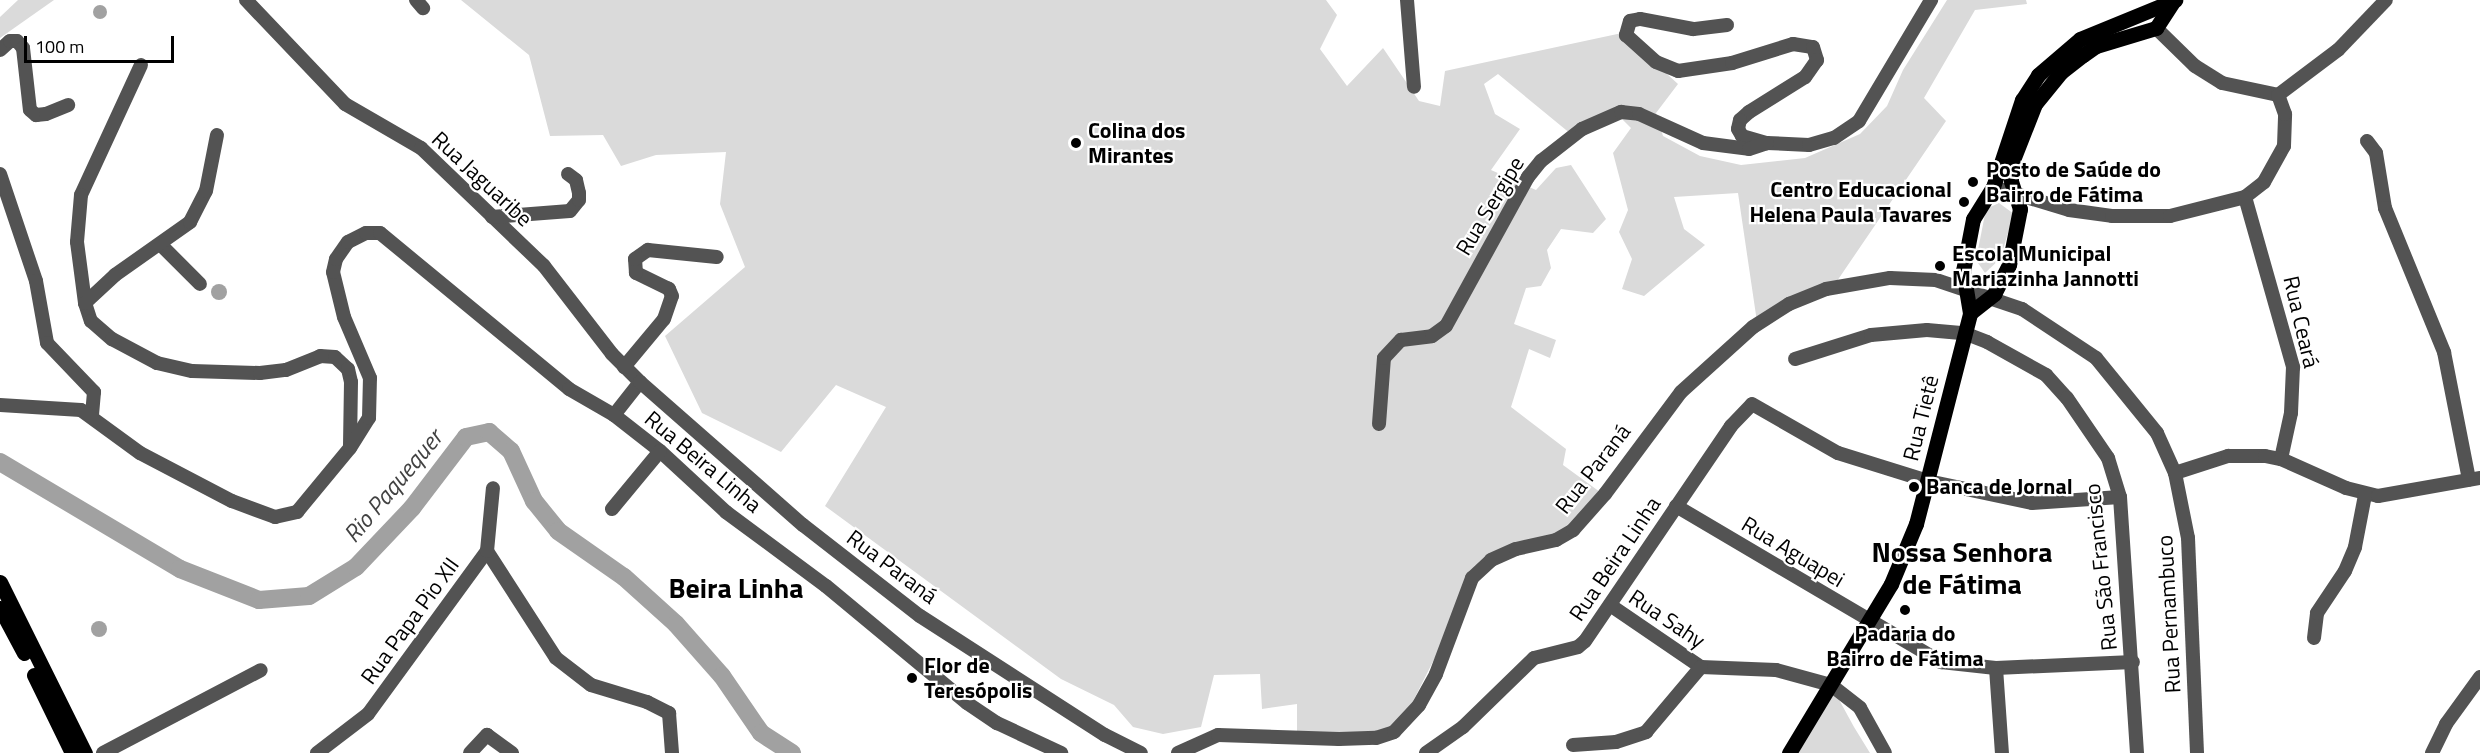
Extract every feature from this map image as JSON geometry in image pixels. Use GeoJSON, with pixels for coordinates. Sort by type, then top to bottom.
{"type":"FeatureCollection","features":[{"type":"Feature","properties":{"kind":"main road"},"geometry":{"type":"LineString","coordinates":[[2145,26],[2174,1]]}},
{"type":"Feature","properties":{"kind":"main road"},"geometry":{"type":"LineString","coordinates":[[1994,187],[2008,152],[2036,104],[2044,80],[2093,40],[2145,26],[2174,1]]}},
{"type":"Feature","properties":{"kind":"main road"},"geometry":{"type":"LineString","coordinates":[[1970,313],[1991,296],[2008,265],[2020,209],[2011,175],[2008,152]]}},
{"type":"Feature","properties":{"kind":"main road","name":"Rua Tietê"},"geometry":{"type":"LineString","coordinates":[[1789,753],[1868,621],[1904,554],[1928,481],[1970,313],[1963,271],[1973,219],[1994,187]]}},
{"type":"Feature","properties":{"kind":"main road"},"geometry":{"type":"LineString","coordinates":[[0,582],[85,753]]}},
{"type":"Feature","properties":{"kind":"main road"},"geometry":{"type":"LineString","coordinates":[[0,608],[72,753]]}},
{"type":"Feature","properties":{"kind":"street","name":"Rua Jaguaribe"},"geometry":{"type":"LineString","coordinates":[[246,0],[345,104],[421,148],[544,266],[624,367],[640,382]]}},
{"type":"Feature","properties":{"kind":"street"},"geometry":{"type":"LineString","coordinates":[[1407,0],[1414,87]]}},
{"type":"Feature","properties":{"kind":"street","name":"Rua Sergipe"},"geometry":{"type":"LineString","coordinates":[[1379,424],[1384,358],[1401,340],[1432,336],[1446,326],[1528,177],[1541,161],[1582,129],[1621,112],[1639,114],[1714,145],[1749,149],[1767,143],[1800,146],[1824,142],[1859,121],[1931,0]]}},
{"type":"Feature","properties":{"kind":"street"},"geometry":{"type":"LineString","coordinates":[[2145,26],[2195,66],[2222,83],[2278,94],[2338,50],[2386,0]]}},
{"type":"Feature","properties":{"kind":"street"},"geometry":{"type":"LineString","coordinates":[[1727,25],[1693,28],[1640,19],[1630,21],[1626,35],[1656,62],[1678,71],[1732,63],[1793,44],[1813,46],[1817,60],[1805,77],[1740,120],[1737,129],[1742,136],[1767,143]]}},
{"type":"Feature","properties":{"kind":"street"},"geometry":{"type":"LineString","coordinates":[[0,50],[10,40],[17,41],[23,48],[30,110],[36,115],[46,114],[68,105]]}},
{"type":"Feature","properties":{"kind":"street"},"geometry":{"type":"LineString","coordinates":[[0,405],[68,407],[92,416],[140,453],[232,501],[274,517],[297,512],[350,448],[351,382],[348,369],[335,357],[320,356],[286,370],[260,373],[192,371],[157,363],[112,339],[91,321],[85,303],[77,243],[81,195],[141,65]]}},
{"type":"Feature","properties":{"kind":"street"},"geometry":{"type":"LineString","coordinates":[[1994,187],[2070,210],[2112,216],[2170,216],[2245,197],[2264,182],[2284,146],[2285,114],[2278,94]]}},
{"type":"Feature","properties":{"kind":"street"},"geometry":{"type":"LineString","coordinates":[[85,303],[115,275],[161,245],[190,222],[198,208],[210,175],[217,135]]}},
{"type":"Feature","properties":{"kind":"street"},"geometry":{"type":"LineString","coordinates":[[2175,473],[2228,456],[2281,459],[2365,495],[2391,495],[2474,479],[2444,352],[2385,208],[2376,153],[2367,141]]}},
{"type":"Feature","properties":{"kind":"street"},"geometry":{"type":"LineString","coordinates":[[0,174],[36,281],[47,343],[94,392],[92,416]]}},
{"type":"Feature","properties":{"kind":"street"},"geometry":{"type":"LineString","coordinates":[[492,217],[570,211],[579,200],[579,193],[576,180],[568,174]]}},
{"type":"Feature","properties":{"kind":"street","name":"Rua Ceará"},"geometry":{"type":"LineString","coordinates":[[2245,197],[2293,367],[2291,412],[2281,459]]}},
{"type":"Feature","properties":{"kind":"street","name":"Rua Beira Linha"},"geometry":{"type":"LineString","coordinates":[[350,448],[369,418],[370,378],[344,317],[333,273],[336,258],[348,242],[366,233],[380,233],[569,389],[614,415],[660,451],[726,512],[826,586],[967,703],[997,723],[1061,753]]}},
{"type":"Feature","properties":{"kind":"street"},"geometry":{"type":"LineString","coordinates":[[161,245],[200,284]]}},
{"type":"Feature","properties":{"kind":"street"},"geometry":{"type":"LineString","coordinates":[[624,367],[664,319],[672,296],[669,289],[636,273],[635,259],[648,250],[717,257]]}},
{"type":"Feature","properties":{"kind":"street","name":"Rua Paraná"},"geometry":{"type":"LineString","coordinates":[[1178,753],[1218,735],[1339,740],[1376,738],[1394,732],[1419,705],[1436,674],[1472,578],[1499,556],[1556,540],[1573,530],[1605,494],[1681,392],[1753,327],[1790,303],[1826,289],[1890,278],[1936,280],[1991,296]]}},
{"type":"Feature","properties":{"kind":"street","name":"Rua Pernambuco"},"geometry":{"type":"LineString","coordinates":[[1991,296],[2068,336],[2096,358],[2157,433],[2175,473],[2189,555],[2197,753]]}},
{"type":"Feature","properties":{"kind":"street","name":"Rua São Francisco"},"geometry":{"type":"LineString","coordinates":[[1795,359],[1871,335],[1927,330],[1964,333],[2046,375],[2090,427],[2108,458],[2120,497],[2133,662],[2137,753]]}},
{"type":"Feature","properties":{"kind":"street"},"geometry":{"type":"LineString","coordinates":[[614,415],[640,382]]}},
{"type":"Feature","properties":{"kind":"street","name":"Rua Paraná"},"geometry":{"type":"LineString","coordinates":[[640,382],[803,525],[920,616],[1105,735],[1141,753]]}},
{"type":"Feature","properties":{"kind":"street","name":"Rua Beira Linha"},"geometry":{"type":"LineString","coordinates":[[1426,753],[1463,727],[1534,658],[1578,647],[1610,605],[1630,570],[1731,426],[1748,407],[1758,405],[1838,453],[1928,481]]}},
{"type":"Feature","properties":{"kind":"street"},"geometry":{"type":"LineString","coordinates":[[612,509],[660,451]]}},
{"type":"Feature","properties":{"kind":"street"},"geometry":{"type":"LineString","coordinates":[[1928,481],[2032,503],[2120,497]]}},
{"type":"Feature","properties":{"kind":"street","name":"Rua Papa Pio XII"},"geometry":{"type":"LineString","coordinates":[[317,753],[368,714],[487,551],[494,488]]}},
{"type":"Feature","properties":{"kind":"street"},"geometry":{"type":"LineString","coordinates":[[2314,638],[2317,613],[2345,571],[2355,547],[2365,495]]}},
{"type":"Feature","properties":{"kind":"street","name":"Rua Aguapei"},"geometry":{"type":"LineString","coordinates":[[1676,507],[1941,662],[1996,668],[2133,662]]}},
{"type":"Feature","properties":{"kind":"street"},"geometry":{"type":"LineString","coordinates":[[487,551],[556,658],[591,685],[647,702],[669,713],[672,753]]}},
{"type":"Feature","properties":{"kind":"street","name":"Rua Sahy"},"geometry":{"type":"LineString","coordinates":[[1610,605],[1701,667]]}},
{"type":"Feature","properties":{"kind":"street"},"geometry":{"type":"LineString","coordinates":[[1573,745],[1616,742],[1646,732],[1701,667],[1776,670],[1831,685],[1860,708],[1885,753]]}},
{"type":"Feature","properties":{"kind":"street"},"geometry":{"type":"LineString","coordinates":[[1996,668],[2002,753]]}},
{"type":"Feature","properties":{"kind":"street"},"geometry":{"type":"LineString","coordinates":[[103,753],[261,670]]}},
{"type":"Feature","properties":{"kind":"street"},"geometry":{"type":"LineString","coordinates":[[2432,753],[2446,724],[2480,677]]}},
{"type":"Feature","properties":{"kind":"street"},"geometry":{"type":"LineString","coordinates":[[470,753],[487,735],[512,753]]}},
{"type":"Feature","properties":{"kind":"shaded area"},"geometry":{"type":"Polygon","coordinates":[[[18,0],[54,0],[0,38],[0,17],[18,0]]]}},
{"type":"Feature","properties":{"kind":"shaded area"},"geometry":{"type":"Polygon","coordinates":[[[461,0],[1326,0],[1337,15],[1320,49],[1347,86],[1383,48],[1419,101],[1440,106],[1445,71],[1622,33],[1678,84],[1656,113],[1663,136],[1700,156],[1741,165],[1805,158],[1860,134],[1887,106],[1903,70],[1947,0],[2026,0],[2027,4],[1975,10],[1924,98],[1946,121],[1835,284],[1757,322],[1738,193],[1674,197],[1684,229],[1705,245],[1644,296],[1622,289],[1632,259],[1619,232],[1628,210],[1613,153],[1631,128],[1621,118],[1577,139],[1498,74],[1484,84],[1495,114],[1520,129],[1491,170],[1536,190],[1556,168],[1571,165],[1606,219],[1593,233],[1561,229],[1547,250],[1551,268],[1541,286],[1526,288],[1514,324],[1556,340],[1550,358],[1529,349],[1511,407],[1566,449],[1563,465],[1600,492],[1569,528],[1492,564],[1473,582],[1403,721],[1381,732],[1297,734],[1297,704],[1262,709],[1260,674],[1214,675],[1201,727],[1163,734],[1133,727],[1114,705],[1061,679],[825,506],[886,407],[836,385],[781,452],[702,413],[665,336],[745,267],[720,204],[726,152],[656,155],[621,166],[603,135],[550,136],[529,55],[461,0]]]}},
{"type":"Feature","properties":{"kind":"shaded area"},"geometry":{"type":"Polygon","coordinates":[[[97,5],[103,5],[107,12],[103,19],[97,19],[93,15],[93,9],[97,5]]]}},
{"type":"Feature","properties":{"kind":"shaded area"},"geometry":{"type":"Polygon","coordinates":[[[1999,203],[2014,214],[2000,259],[1985,273],[1976,260],[1986,209],[1999,203]]]}},
{"type":"Feature","properties":{"kind":"shaded area"},"geometry":{"type":"Polygon","coordinates":[[[216,284],[222,284],[227,292],[225,298],[216,300],[211,295],[211,289],[216,284]]]}},
{"type":"Feature","properties":{"kind":"shaded area"},"geometry":{"type":"Polygon","coordinates":[[[96,621],[102,621],[107,629],[105,635],[96,637],[91,632],[91,626],[96,621]]]}},
{"type":"Feature","properties":{"kind":"shaded area"},"geometry":{"type":"Polygon","coordinates":[[[1831,685],[1854,727],[1870,753],[1796,753],[1831,685]]]}},
{"type":"Feature","properties":{"kind":"waterway","name":"Rio Paquequer"},"geometry":{"type":"LineString","coordinates":[[0,462],[180,569],[259,600],[309,596],[356,567],[412,508],[466,437],[489,432],[511,451],[534,501],[558,531],[624,577],[676,624],[722,676],[761,733],[792,753]]}},
{"type":"Feature","properties":{"kind":"place","name":"Colina dos Mirantes"},"geometry":{"type":"Point","coordinates":[1076,143]}},
{"type":"Feature","properties":{"kind":"place","name":"Posto de Saúde do Bairro de Fátima"},"geometry":{"type":"Point","coordinates":[1973,182]}},
{"type":"Feature","properties":{"kind":"place","name":"Centro Educacional Helena Paula Tavares"},"geometry":{"type":"Point","coordinates":[1964,202]}},
{"type":"Feature","properties":{"kind":"place","name":"Escola Municipal Mariazinha Jannotti"},"geometry":{"type":"Point","coordinates":[1940,266]}},
{"type":"Feature","properties":{"kind":"place","name":"Banca de Jornal"},"geometry":{"type":"Point","coordinates":[1914,487]}},
{"type":"Feature","properties":{"kind":"place","name":"Padaria do Bairro de Fátima"},"geometry":{"type":"Point","coordinates":[1905,610]}},
{"type":"Feature","properties":{"kind":"place","name":"Flor de Teresópolis"},"geometry":{"type":"Point","coordinates":[912,678]}},
{"type":"Feature","properties":{"kind":"district","name":"Nossa Senhora de Fátima"},"geometry":{"type":"Point","coordinates":[1962,568]}},
{"type":"Feature","properties":{"kind":"district","name":"Beira Linha"},"geometry":{"type":"Point","coordinates":[736,588]}}]}
